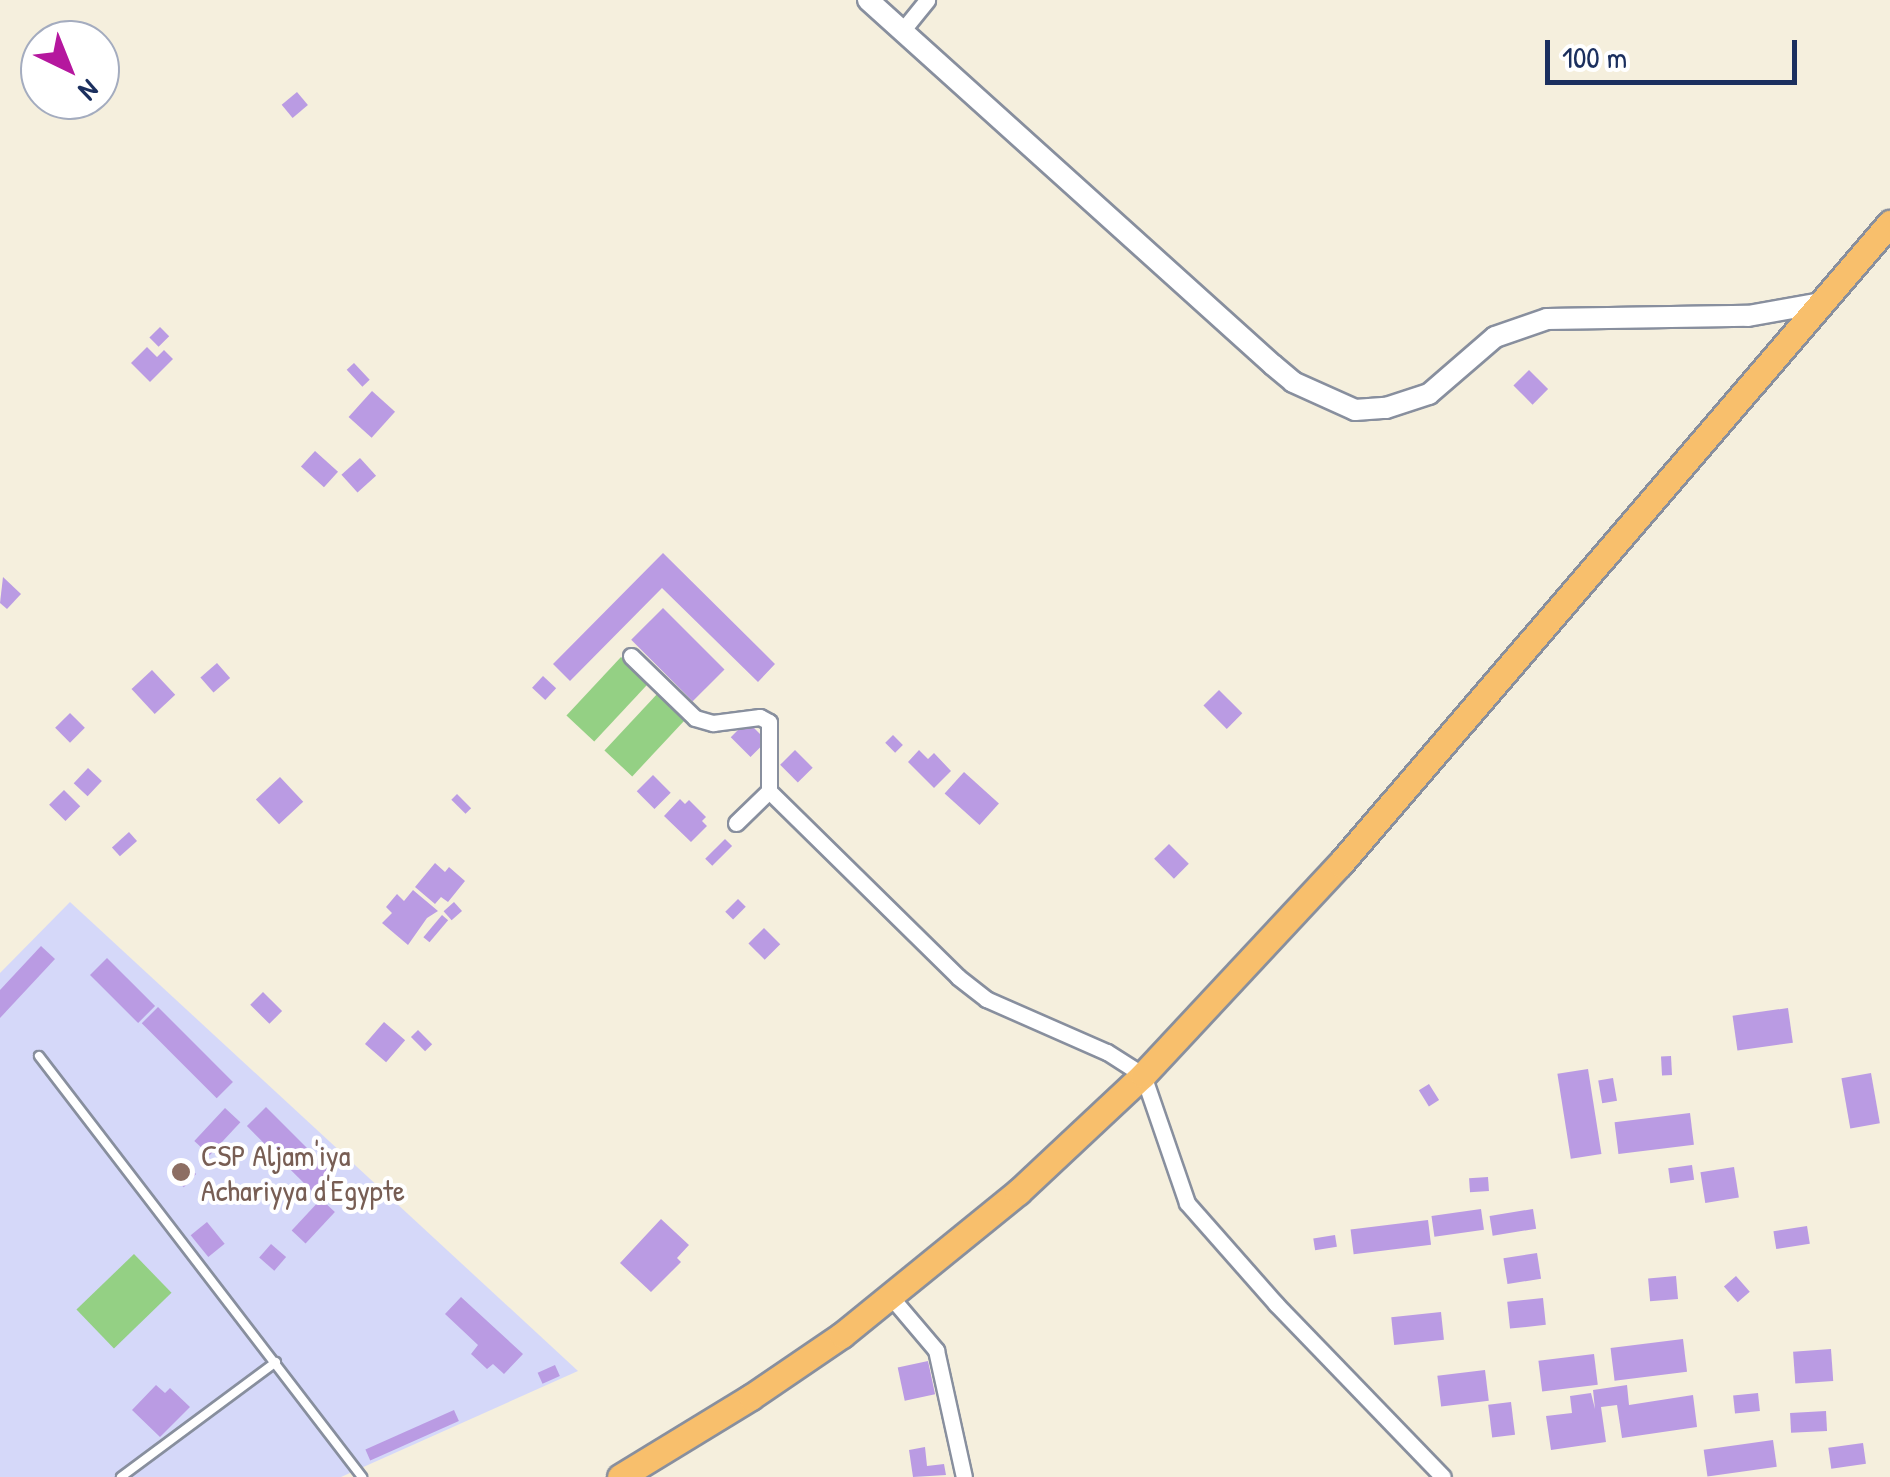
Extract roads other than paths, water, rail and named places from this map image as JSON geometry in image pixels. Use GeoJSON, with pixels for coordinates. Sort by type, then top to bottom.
{"type":"FeatureCollection","features":[{"type":"Feature","properties":{"kind":"highway"},"geometry":{"type":"LineString","coordinates":[[620,1477],[751,1397],[891,1297],[1018,1192],[1143,1075],[1340,864],[1890,223]]}},
{"type":"Feature","properties":{"kind":"street"},"geometry":{"type":"LineString","coordinates":[[868,0],[1273,366],[1293,382],[1355,410],[1386,408],[1428,394],[1495,337],[1546,319],[1748,316],[1821,303]]}},
{"type":"Feature","properties":{"kind":"street"},"geometry":{"type":"LineString","coordinates":[[902,30],[927,0]]}},
{"type":"Feature","properties":{"kind":"street"},"geometry":{"type":"LineString","coordinates":[[630,656],[695,718],[713,723],[760,717],[769,722],[769,791],[736,824]]}},
{"type":"Feature","properties":{"kind":"street"},"geometry":{"type":"LineString","coordinates":[[769,791],[986,999],[1107,1052],[1143,1075],[1187,1202],[1276,1304],[1443,1477]]}},
{"type":"Feature","properties":{"kind":"street"},"geometry":{"type":"LineString","coordinates":[[891,1297],[936,1350],[964,1477]]}},
{"type":"Feature","properties":{"kind":"lane"},"geometry":{"type":"LineString","coordinates":[[39,1056],[362,1477]]}},
{"type":"Feature","properties":{"kind":"lane"},"geometry":{"type":"LineString","coordinates":[[120,1477],[276,1362]]}},
{"type":"Feature","properties":{"kind":"place","name":"CSP Aljam'iya Achariyya d'Egypte"},"geometry":{"type":"Point","coordinates":[181,1172]}}]}
